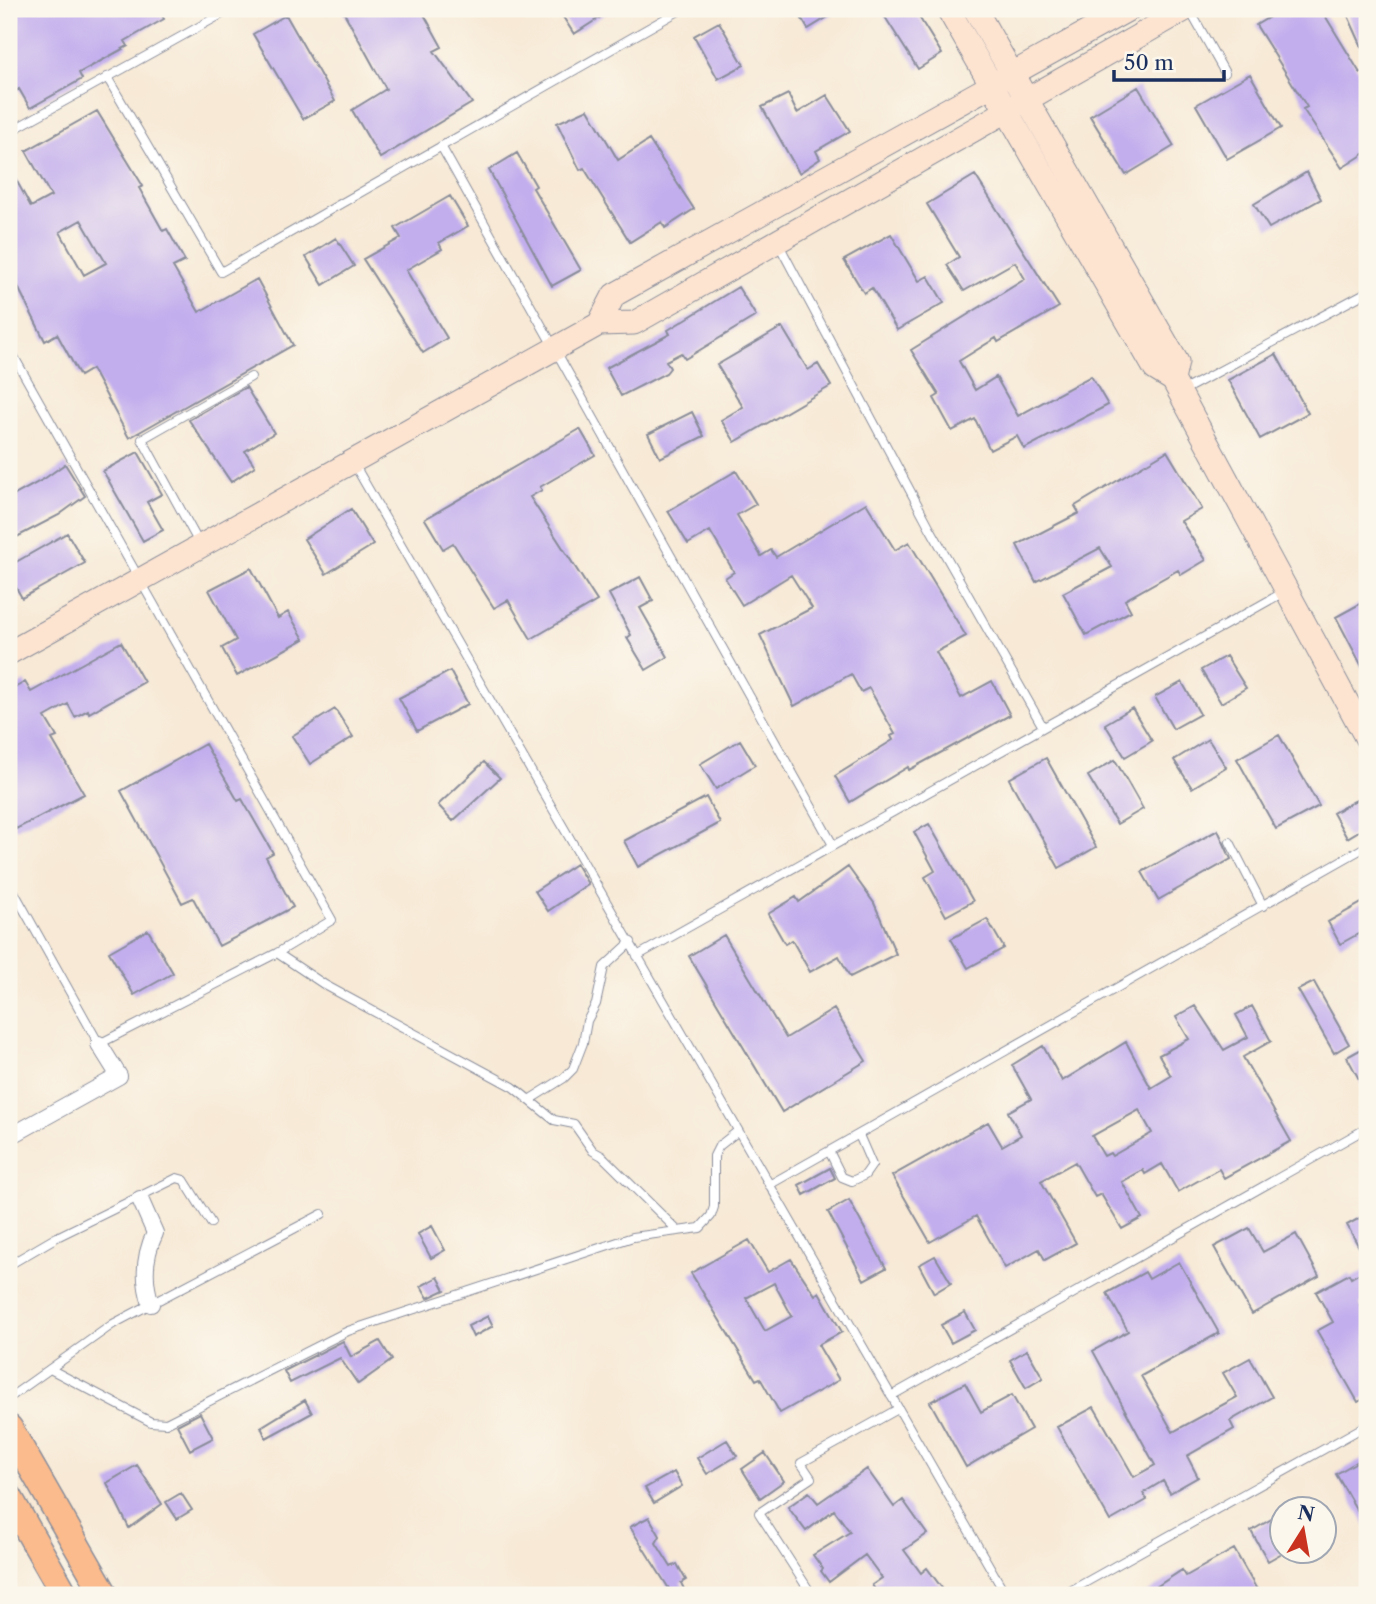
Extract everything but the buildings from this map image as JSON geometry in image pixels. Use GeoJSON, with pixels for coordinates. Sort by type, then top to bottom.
{"type":"FeatureCollection","features":[{"type":"Feature","properties":{"kind":"main road"},"geometry":{"type":"LineString","coordinates":[[13,1444],[105,1595]]}},
{"type":"Feature","properties":{"kind":"main road"},"geometry":{"type":"LineString","coordinates":[[9,1497],[65,1595]]}},
{"type":"Feature","properties":{"kind":"street"},"geometry":{"type":"LineString","coordinates":[[948,9],[992,86],[1017,104]]}},
{"type":"Feature","properties":{"kind":"street"},"geometry":{"type":"LineString","coordinates":[[975,9],[1012,74],[1017,104],[1177,362],[1176,386],[1367,739]]}},
{"type":"Feature","properties":{"kind":"street"},"geometry":{"type":"LineString","coordinates":[[599,324],[614,295],[1129,9]]}},
{"type":"Feature","properties":{"kind":"street"},"geometry":{"type":"LineString","coordinates":[[9,653],[599,324],[634,323],[1187,9]]}},
{"type":"Feature","properties":{"kind":"street"},"geometry":{"type":"LineString","coordinates":[[9,1137],[118,1076],[99,1044]]}},
{"type":"Feature","properties":{"kind":"street"},"geometry":{"type":"LineString","coordinates":[[140,1199],[155,1233],[149,1245],[144,1282],[151,1304]]}},
{"type":"Feature","properties":{"kind":"lane"},"geometry":{"type":"LineString","coordinates":[[9,132],[231,9]]}},
{"type":"Feature","properties":{"kind":"lane"},"geometry":{"type":"LineString","coordinates":[[107,77],[221,272],[682,9]]}},
{"type":"Feature","properties":{"kind":"lane"},"geometry":{"type":"LineString","coordinates":[[1187,9],[1225,73]]}},
{"type":"Feature","properties":{"kind":"lane"},"geometry":{"type":"LineString","coordinates":[[441,146],[834,845]]}},
{"type":"Feature","properties":{"kind":"lane"},"geometry":{"type":"LineString","coordinates":[[776,241],[930,528],[1043,727]]}},
{"type":"Feature","properties":{"kind":"lane"},"geometry":{"type":"LineString","coordinates":[[1176,386],[1367,292]]}},
{"type":"Feature","properties":{"kind":"lane"},"geometry":{"type":"LineString","coordinates":[[9,348],[332,920],[277,953],[99,1044],[9,883]]}},
{"type":"Feature","properties":{"kind":"lane"},"geometry":{"type":"LineString","coordinates":[[201,546],[142,439],[251,377]]}},
{"type":"Feature","properties":{"kind":"lane"},"geometry":{"type":"LineString","coordinates":[[352,461],[1006,1595]]}},
{"type":"Feature","properties":{"kind":"lane"},"geometry":{"type":"LineString","coordinates":[[637,956],[1287,590]]}},
{"type":"Feature","properties":{"kind":"lane"},"geometry":{"type":"LineString","coordinates":[[1230,842],[1262,906]]}},
{"type":"Feature","properties":{"kind":"lane"},"geometry":{"type":"LineString","coordinates":[[769,1185],[1367,846]]}},
{"type":"Feature","properties":{"kind":"lane"},"geometry":{"type":"LineString","coordinates":[[528,1100],[564,1078],[573,1069],[583,1043],[587,1021],[596,1004],[604,967],[631,942]]}},
{"type":"Feature","properties":{"kind":"lane"},"geometry":{"type":"LineString","coordinates":[[277,953],[304,973],[513,1087],[554,1120],[578,1128],[593,1151],[602,1156],[678,1231]]}},
{"type":"Feature","properties":{"kind":"lane"},"geometry":{"type":"LineString","coordinates":[[891,1396],[1367,1128]]}},
{"type":"Feature","properties":{"kind":"lane"},"geometry":{"type":"LineString","coordinates":[[50,1369],[151,1422],[166,1423],[348,1331],[633,1237],[700,1228],[711,1216],[714,1208],[714,1156],[719,1146],[738,1131]]}},
{"type":"Feature","properties":{"kind":"lane"},"geometry":{"type":"LineString","coordinates":[[829,1152],[842,1177],[852,1181],[865,1175],[872,1165],[859,1135]]}},
{"type":"Feature","properties":{"kind":"lane"},"geometry":{"type":"LineString","coordinates":[[9,1265],[57,1237],[140,1199],[177,1178],[184,1180],[211,1223]]}},
{"type":"Feature","properties":{"kind":"lane"},"geometry":{"type":"LineString","coordinates":[[9,1398],[113,1324],[322,1214]]}},
{"type":"Feature","properties":{"kind":"lane"},"geometry":{"type":"LineString","coordinates":[[812,1595],[759,1513],[811,1478],[801,1463],[898,1409]]}},
{"type":"Feature","properties":{"kind":"lane"},"geometry":{"type":"LineString","coordinates":[[1063,1595],[1367,1425]]}}]}
